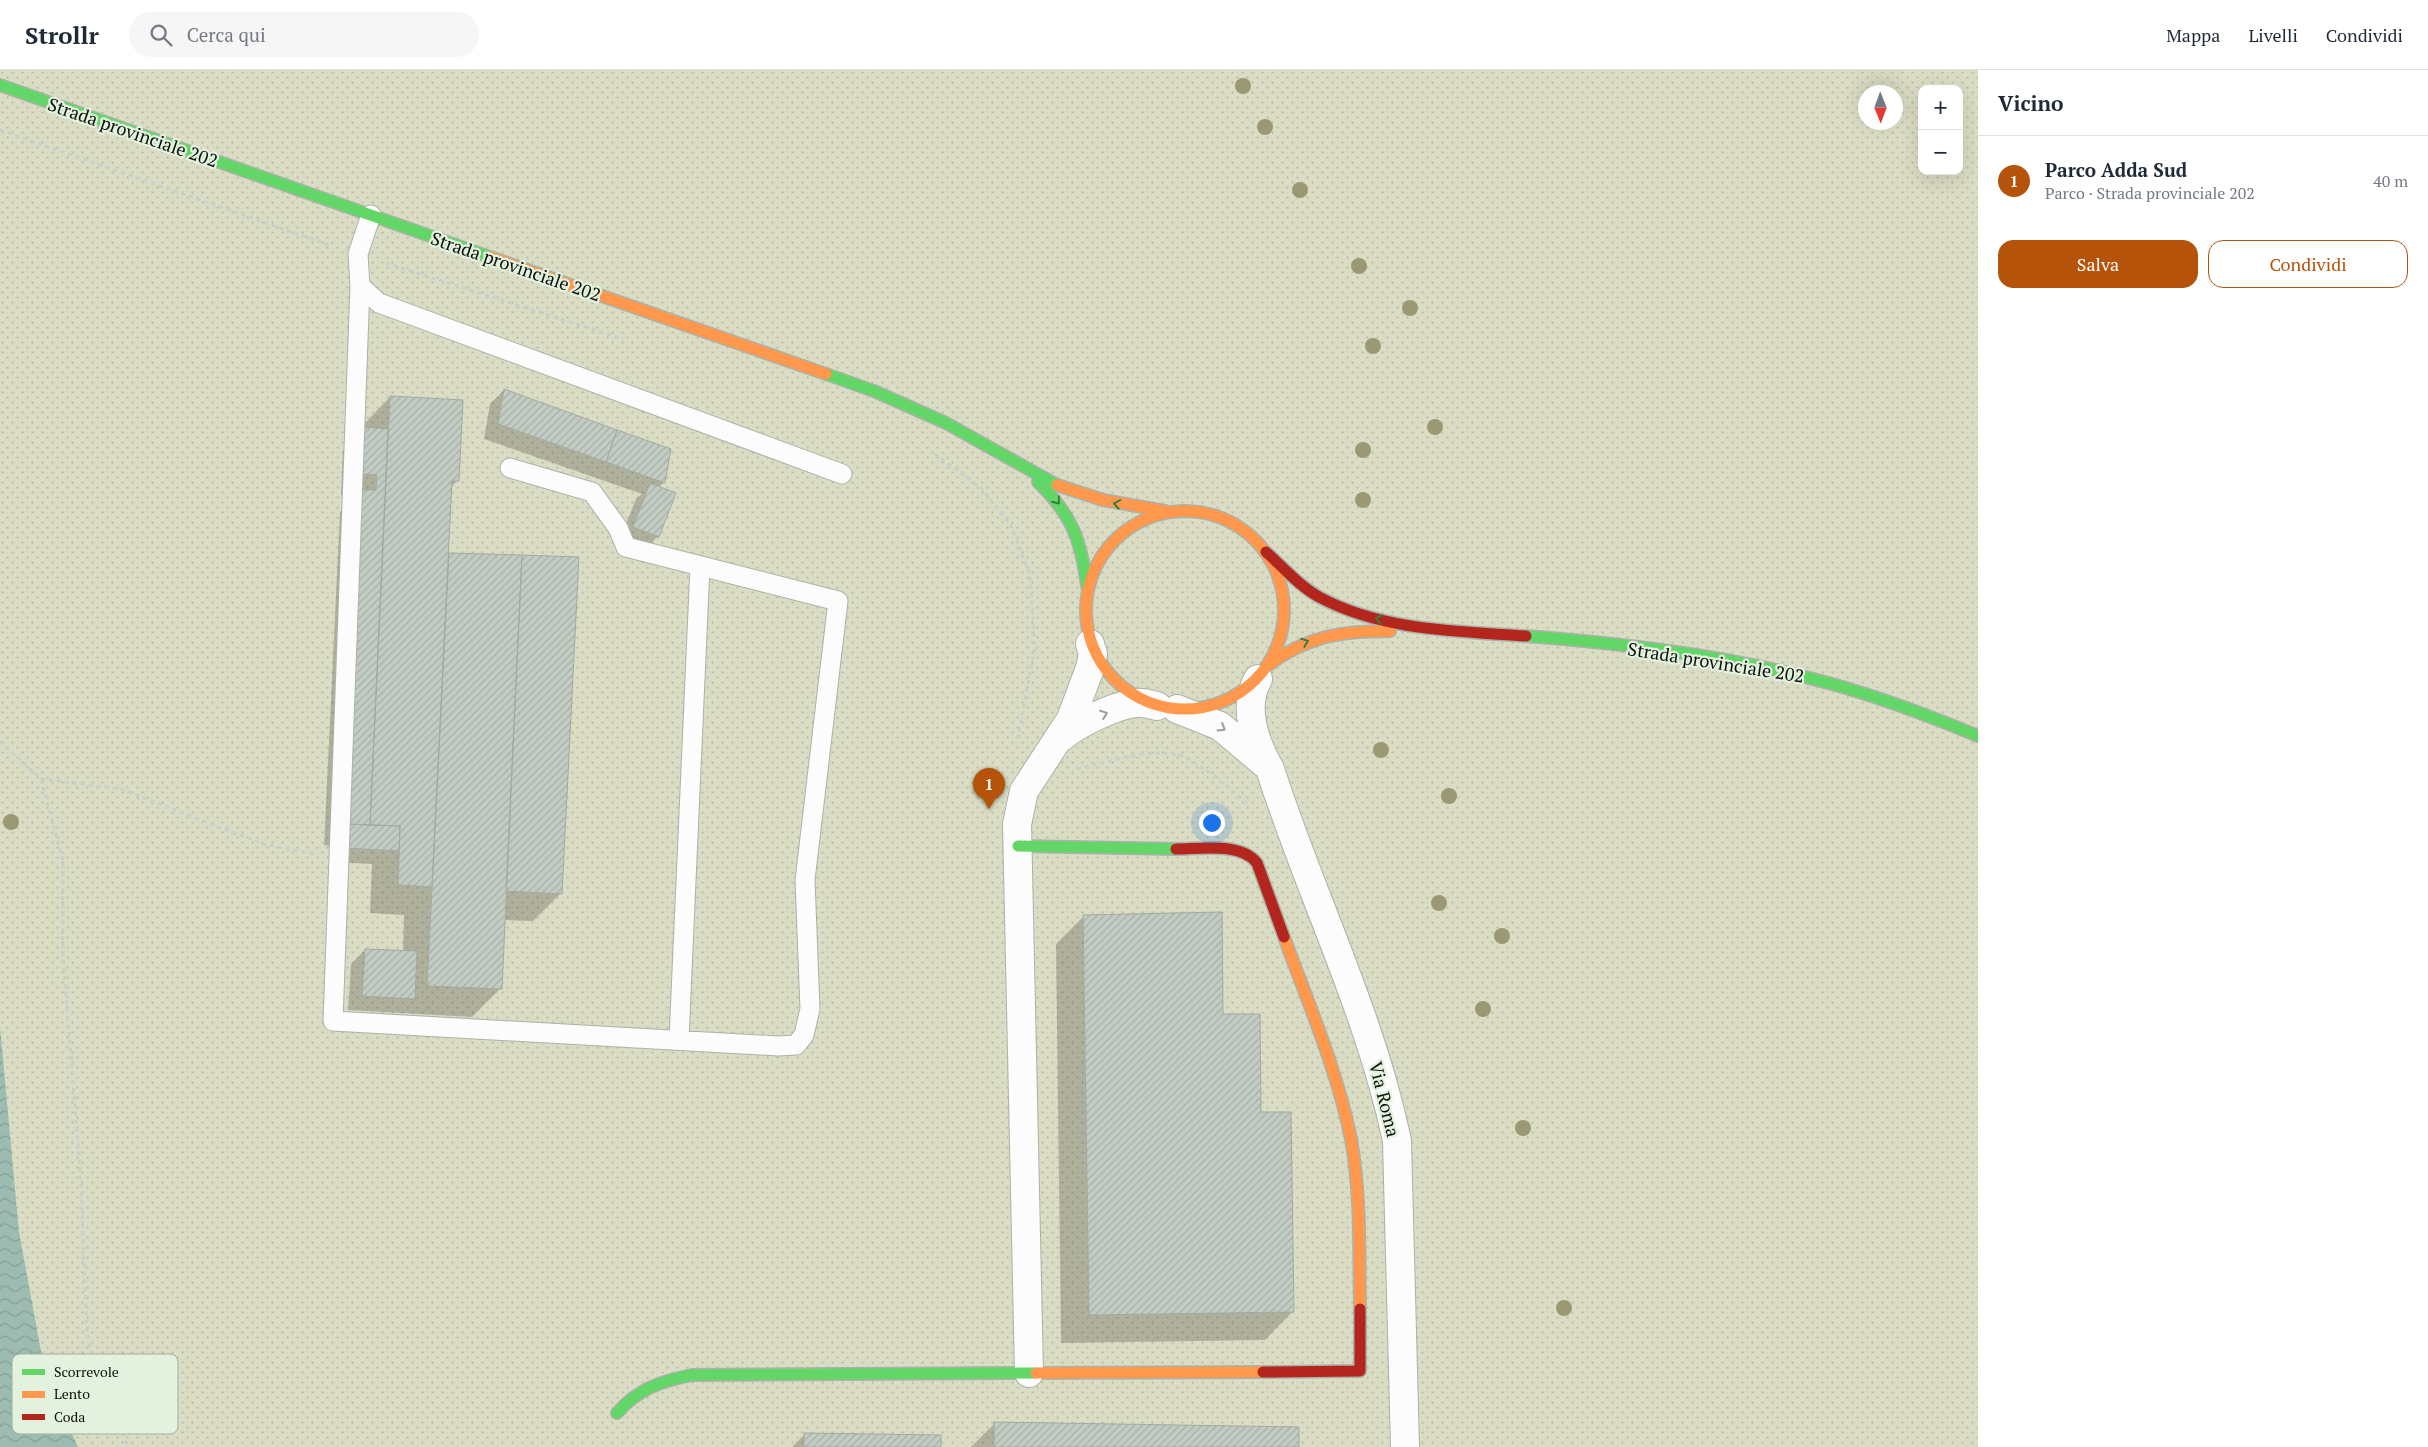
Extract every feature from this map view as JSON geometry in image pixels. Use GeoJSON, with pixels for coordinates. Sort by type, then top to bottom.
{"type":"FeatureCollection","features":[{"type":"Feature","properties":{"kind":"street","name":"Strada provinciale 202"},"geometry":{"type":"LineString","coordinates":[[0,85],[874,391],[971,435],[1021,468],[1052,494],[1072,522],[1081,542],[1087,586],[1084,615],[1090,644],[1106,671],[1128,692],[1167,708],[1207,707],[1234,697],[1283,652],[1305,641],[1356,631],[1444,630]]}},
{"type":"Feature","properties":{"kind":"street","name":"Strada provinciale 202"},"geometry":{"type":"LineString","coordinates":[[1021,468],[1083,496],[1166,511],[1194,510],[1222,516],[1246,531],[1307,589],[1337,606],[1372,618],[1444,630],[1580,641],[1750,664],[1830,682],[1884,698],[1978,736]]}},
{"type":"Feature","properties":{"kind":"street","name":"Strada provinciale 202"},"geometry":{"type":"LineString","coordinates":[[1087,586],[1098,560],[1115,537],[1139,521],[1166,511]]}},
{"type":"Feature","properties":{"kind":"street","name":"Strada provinciale 202"},"geometry":{"type":"LineString","coordinates":[[1261,674],[1276,650],[1285,617],[1281,582],[1266,552]]}},
{"type":"Feature","properties":{"kind":"street"},"geometry":{"type":"LineString","coordinates":[[1029,1373],[1017,824],[1024,791],[1071,719],[1088,675],[1092,654],[1090,644]]}},
{"type":"Feature","properties":{"kind":"street","name":"Via Roma"},"geometry":{"type":"LineString","coordinates":[[1261,674],[1251,691],[1252,718],[1258,746],[1270,769],[1354,992],[1387,1092],[1397,1141],[1405,1447]]}},
{"type":"Feature","properties":{"kind":"street","name":"Via Roma"},"geometry":{"type":"LineString","coordinates":[[1055,745],[1078,725],[1124,706],[1138,703],[1167,708],[1220,726],[1245,745],[1270,769]]}},
{"type":"Feature","properties":{"kind":"street"},"geometry":{"type":"LineString","coordinates":[[617,1413],[628,1399],[643,1388],[667,1380],[692,1375],[1360,1371],[1359,1220],[1351,1140],[1339,1088],[1256,863],[1251,855],[1236,850],[1018,846]]}},
{"type":"Feature","properties":{"kind":"lane"},"geometry":{"type":"LineString","coordinates":[[370,215],[358,254],[360,286],[333,1021],[778,1046],[796,1045],[804,1035],[810,1009],[805,880],[838,600],[626,547],[618,528],[592,492],[510,468]]}},
{"type":"Feature","properties":{"kind":"lane"},"geometry":{"type":"LineString","coordinates":[[360,286],[379,303],[842,474]]}},
{"type":"Feature","properties":{"kind":"lane"},"geometry":{"type":"LineString","coordinates":[[679,1039],[700,566]]}},
{"type":"Feature","properties":{"kind":"path"},"geometry":{"type":"LineString","coordinates":[[0,130],[358,254],[632,342]]}},
{"type":"Feature","properties":{"kind":"path"},"geometry":{"type":"LineString","coordinates":[[929,450],[981,488],[1011,525],[1030,575],[1035,638],[1018,736],[1055,745],[1072,770],[1140,754],[1177,754],[1226,784],[1253,810]]}},
{"type":"Feature","properties":{"kind":"path"},"geometry":{"type":"LineString","coordinates":[[0,741],[41,779],[63,862],[63,957],[80,1182],[87,1334],[92,1354]]}},
{"type":"Feature","properties":{"kind":"path"},"geometry":{"type":"LineString","coordinates":[[41,779],[121,789],[263,844],[339,860]]}},
{"type":"Feature","properties":{"kind":"path"},"geometry":{"type":"LineString","coordinates":[[123,1434],[128,1447]]}},
{"type":"Feature","properties":{"kind":"green space"},"geometry":{"type":"Polygon","coordinates":[[[0,70],[1978,70],[1978,1447],[0,1447],[0,70]]]}},
{"type":"Feature","properties":{"kind":"water"},"geometry":{"type":"Polygon","coordinates":[[[0,1027],[19,1232],[41,1354],[12,1354],[12,1434],[72,1434],[78,1447],[0,1447],[0,1027]]]}},
{"type":"Feature","properties":{"kind":"building"},"geometry":{"type":"Polygon","coordinates":[[[504,389],[617,430],[606,462],[498,424],[504,389]]]}},
{"type":"Feature","properties":{"kind":"building"},"geometry":{"type":"Polygon","coordinates":[[[390,396],[463,400],[459,481],[452,481],[432,887],[398,885],[400,826],[370,825],[390,396]]]}},
{"type":"Feature","properties":{"kind":"building"},"geometry":{"type":"Polygon","coordinates":[[[364,427],[388,429],[370,825],[345,824],[361,490],[376,490],[377,475],[362,474],[364,427]]]}},
{"type":"Feature","properties":{"kind":"building"},"geometry":{"type":"Polygon","coordinates":[[[617,430],[671,449],[665,483],[606,462],[617,430]]]}},
{"type":"Feature","properties":{"kind":"building"},"geometry":{"type":"Polygon","coordinates":[[[650,483],[676,493],[659,537],[633,527],[650,483]]]}},
{"type":"Feature","properties":{"kind":"building"},"geometry":{"type":"Polygon","coordinates":[[[449,553],[522,555],[502,989],[427,986],[449,553]]]}},
{"type":"Feature","properties":{"kind":"building"},"geometry":{"type":"Polygon","coordinates":[[[522,555],[579,557],[562,894],[506,891],[522,555]]]}},
{"type":"Feature","properties":{"kind":"building"},"geometry":{"type":"Polygon","coordinates":[[[345,824],[400,826],[399,851],[344,848],[345,824]]]}},
{"type":"Feature","properties":{"kind":"building"},"geometry":{"type":"Polygon","coordinates":[[[1222,912],[1223,1014],[1260,1014],[1261,1112],[1291,1112],[1294,1312],[1089,1315],[1083,915],[1222,912]]]}},
{"type":"Feature","properties":{"kind":"building"},"geometry":{"type":"Polygon","coordinates":[[[365,949],[417,951],[415,999],[362,996],[365,949]]]}},
{"type":"Feature","properties":{"kind":"building"},"geometry":{"type":"Polygon","coordinates":[[[994,1422],[1299,1427],[1299,1447],[994,1447],[994,1422]]]}},
{"type":"Feature","properties":{"kind":"building"},"geometry":{"type":"Polygon","coordinates":[[[804,1433],[941,1435],[941,1447],[804,1447],[804,1433]]]}},
{"type":"Feature","properties":{"kind":"traffic: fast"},"geometry":{"type":"LineString","coordinates":[[0,85],[490,257]]}},
{"type":"Feature","properties":{"kind":"traffic: fast"},"geometry":{"type":"LineString","coordinates":[[826,374],[874,391],[946,423],[1057,485]]}},
{"type":"Feature","properties":{"kind":"traffic: fast"},"geometry":{"type":"LineString","coordinates":[[1038,482],[1059,506],[1073,529],[1082,555],[1087,586]]}},
{"type":"Feature","properties":{"kind":"traffic: fast"},"geometry":{"type":"LineString","coordinates":[[1526,636],[1680,652],[1794,674],[1869,695],[1924,714],[1978,736]]}},
{"type":"Feature","properties":{"kind":"traffic: fast"},"geometry":{"type":"LineString","coordinates":[[1018,846],[1176,849]]}},
{"type":"Feature","properties":{"kind":"traffic: fast"},"geometry":{"type":"LineString","coordinates":[[617,1413],[633,1398],[651,1387],[692,1375],[1036,1373]]}},
{"type":"Feature","properties":{"kind":"traffic: slow"},"geometry":{"type":"LineString","coordinates":[[490,257],[826,374]]}},
{"type":"Feature","properties":{"kind":"traffic: slow"},"geometry":{"type":"LineString","coordinates":[[1057,485],[1103,500],[1165,511]]}},
{"type":"Feature","properties":{"kind":"traffic: slow"},"geometry":{"type":"LineString","coordinates":[[1175,511],[1195,511],[1204,512],[1232,522],[1248,533],[1262,547],[1277,572],[1283,591],[1284,610],[1283,629],[1273,657],[1262,673],[1248,687],[1232,698],[1214,705],[1195,709],[1175,709],[1166,708],[1138,698],[1122,687],[1108,673],[1097,657],[1090,639],[1086,620],[1086,600],[1087,591],[1097,563],[1108,547],[1122,533],[1138,522],[1156,515],[1175,511]]}},
{"type":"Feature","properties":{"kind":"traffic: slow"},"geometry":{"type":"LineString","coordinates":[[1267,666],[1296,648],[1325,637],[1356,632],[1390,631]]}},
{"type":"Feature","properties":{"kind":"traffic: slow"},"geometry":{"type":"LineString","coordinates":[[1284,937],[1330,1062],[1351,1139],[1358,1202],[1360,1309]]}},
{"type":"Feature","properties":{"kind":"traffic: slow"},"geometry":{"type":"LineString","coordinates":[[1036,1373],[1263,1372]]}},
{"type":"Feature","properties":{"kind":"traffic: jam"},"geometry":{"type":"LineString","coordinates":[[1266,552],[1313,594],[1345,609],[1370,617],[1421,628],[1526,636]]}},
{"type":"Feature","properties":{"kind":"traffic: jam"},"geometry":{"type":"LineString","coordinates":[[1176,849],[1231,849],[1250,856],[1257,863],[1284,937]]}},
{"type":"Feature","properties":{"kind":"traffic: jam"},"geometry":{"type":"LineString","coordinates":[[1263,1372],[1360,1371],[1360,1309]]}},
{"type":"Feature","properties":{"kind":"place","name":"Parco Adda Sud"},"geometry":{"type":"Point","coordinates":[989,809]}}]}
